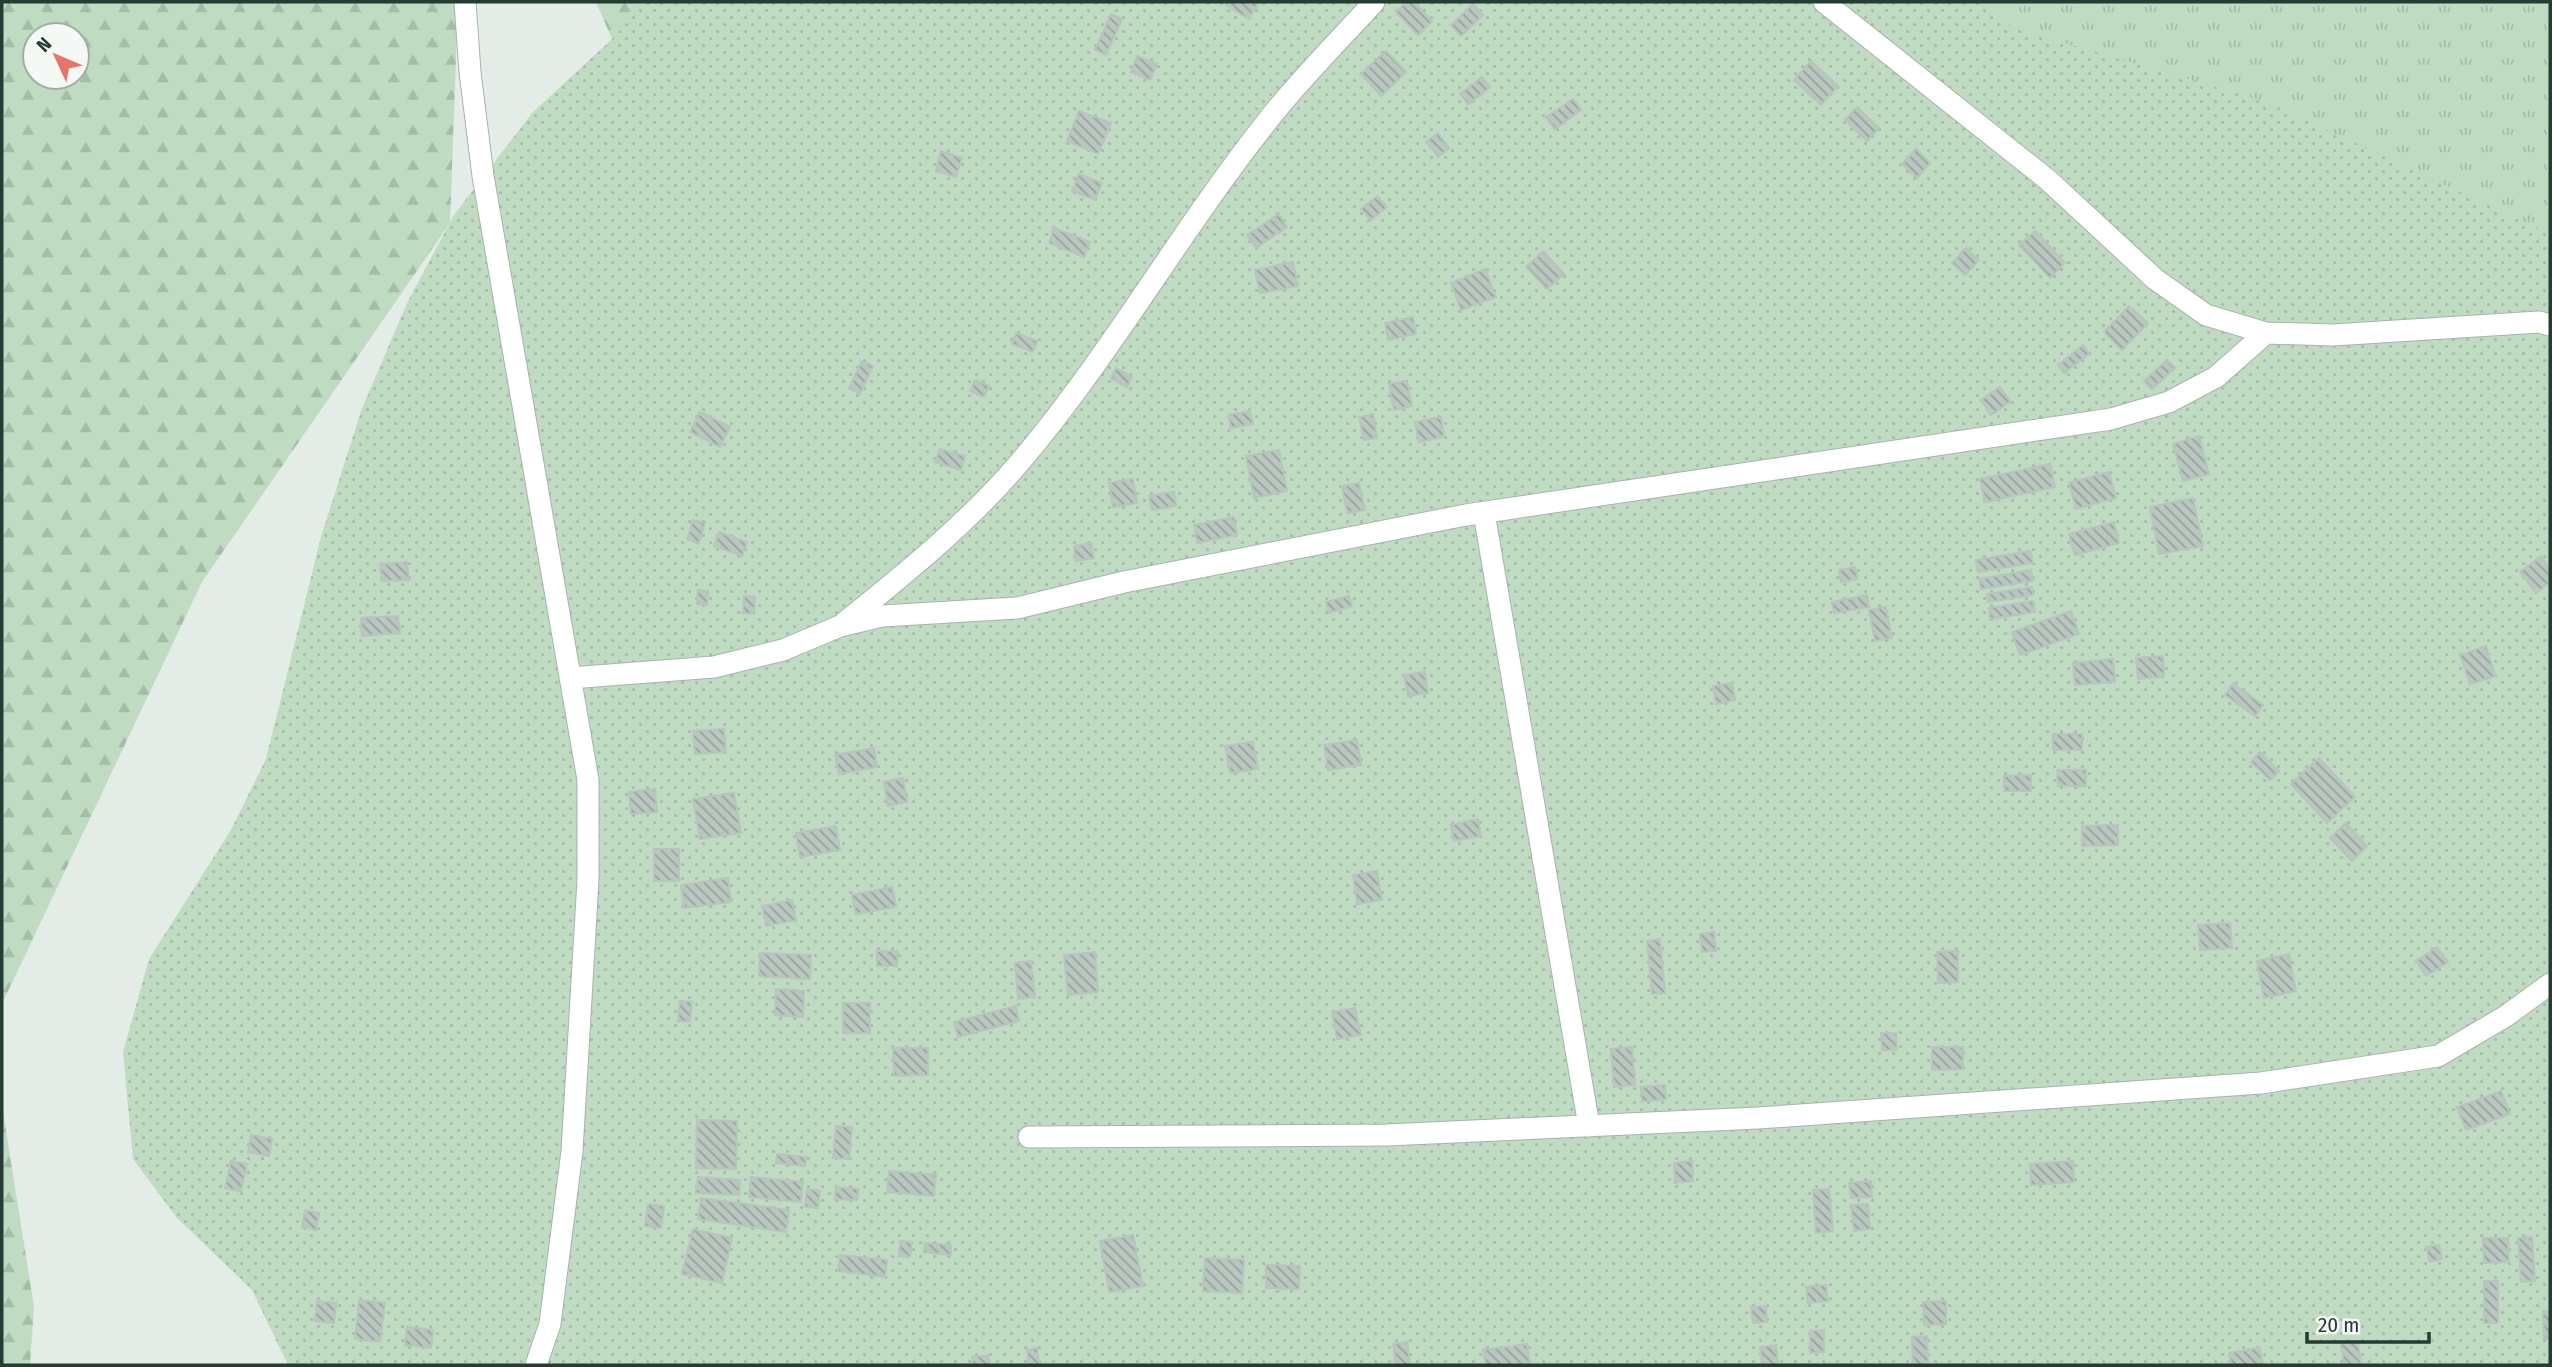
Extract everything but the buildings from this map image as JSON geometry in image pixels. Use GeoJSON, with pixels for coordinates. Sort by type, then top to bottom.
{"type":"FeatureCollection","features":[{"type":"Feature","properties":{"kind":"lane"},"geometry":{"type":"LineString","coordinates":[[465,2],[470,72],[483,176],[588,779],[588,880],[572,1151],[550,1324],[536,1365]]}},
{"type":"Feature","properties":{"kind":"lane"},"geometry":{"type":"LineString","coordinates":[[840,626],[924,559],[1019,463],[1115,336],[1184,233],[1266,122],[1374,2]]}},
{"type":"Feature","properties":{"kind":"lane"},"geometry":{"type":"LineString","coordinates":[[1824,2],[2048,180],[2155,279],[2206,315],[2266,333],[2333,335],[2539,322],[2550,325]]}},
{"type":"Feature","properties":{"kind":"lane"},"geometry":{"type":"LineString","coordinates":[[570,678],[714,667],[783,650],[840,626],[882,616],[1017,608],[1124,582],[1484,513],[2111,419],[2169,402],[2216,377],[2266,333]]}},
{"type":"Feature","properties":{"kind":"lane"},"geometry":{"type":"LineString","coordinates":[[1484,513],[1589,1126]]}},
{"type":"Feature","properties":{"kind":"lane"},"geometry":{"type":"LineString","coordinates":[[1030,1137],[1387,1135],[1758,1118],[2261,1083],[2438,1056],[2506,1016],[2550,984]]}},
{"type":"Feature","properties":{"kind":"green space"},"geometry":{"type":"Polygon","coordinates":[[[2,2],[458,2],[450,223],[202,582],[2,1004],[2,2]]]}},
{"type":"Feature","properties":{"kind":"green space"},"geometry":{"type":"Polygon","coordinates":[[[596,2],[695,2],[612,39],[596,2]]]}},
{"type":"Feature","properties":{"kind":"green space"},"geometry":{"type":"Polygon","coordinates":[[[645,2],[1983,2],[2011,27],[2267,102],[2550,234],[2550,1365],[288,1365],[252,1290],[177,1218],[133,1159],[123,1052],[149,959],[231,830],[266,759],[321,537],[361,411],[407,303],[454,215],[532,113],[612,39],[645,2]]]}},
{"type":"Feature","properties":{"kind":"green space"},"geometry":{"type":"Polygon","coordinates":[[[1824,2],[2550,2],[2550,325],[1824,2]]]}},
{"type":"Feature","properties":{"kind":"green space"},"geometry":{"type":"Polygon","coordinates":[[[2,1105],[34,1307],[30,1365],[2,1365],[2,1105]]]}}]}
